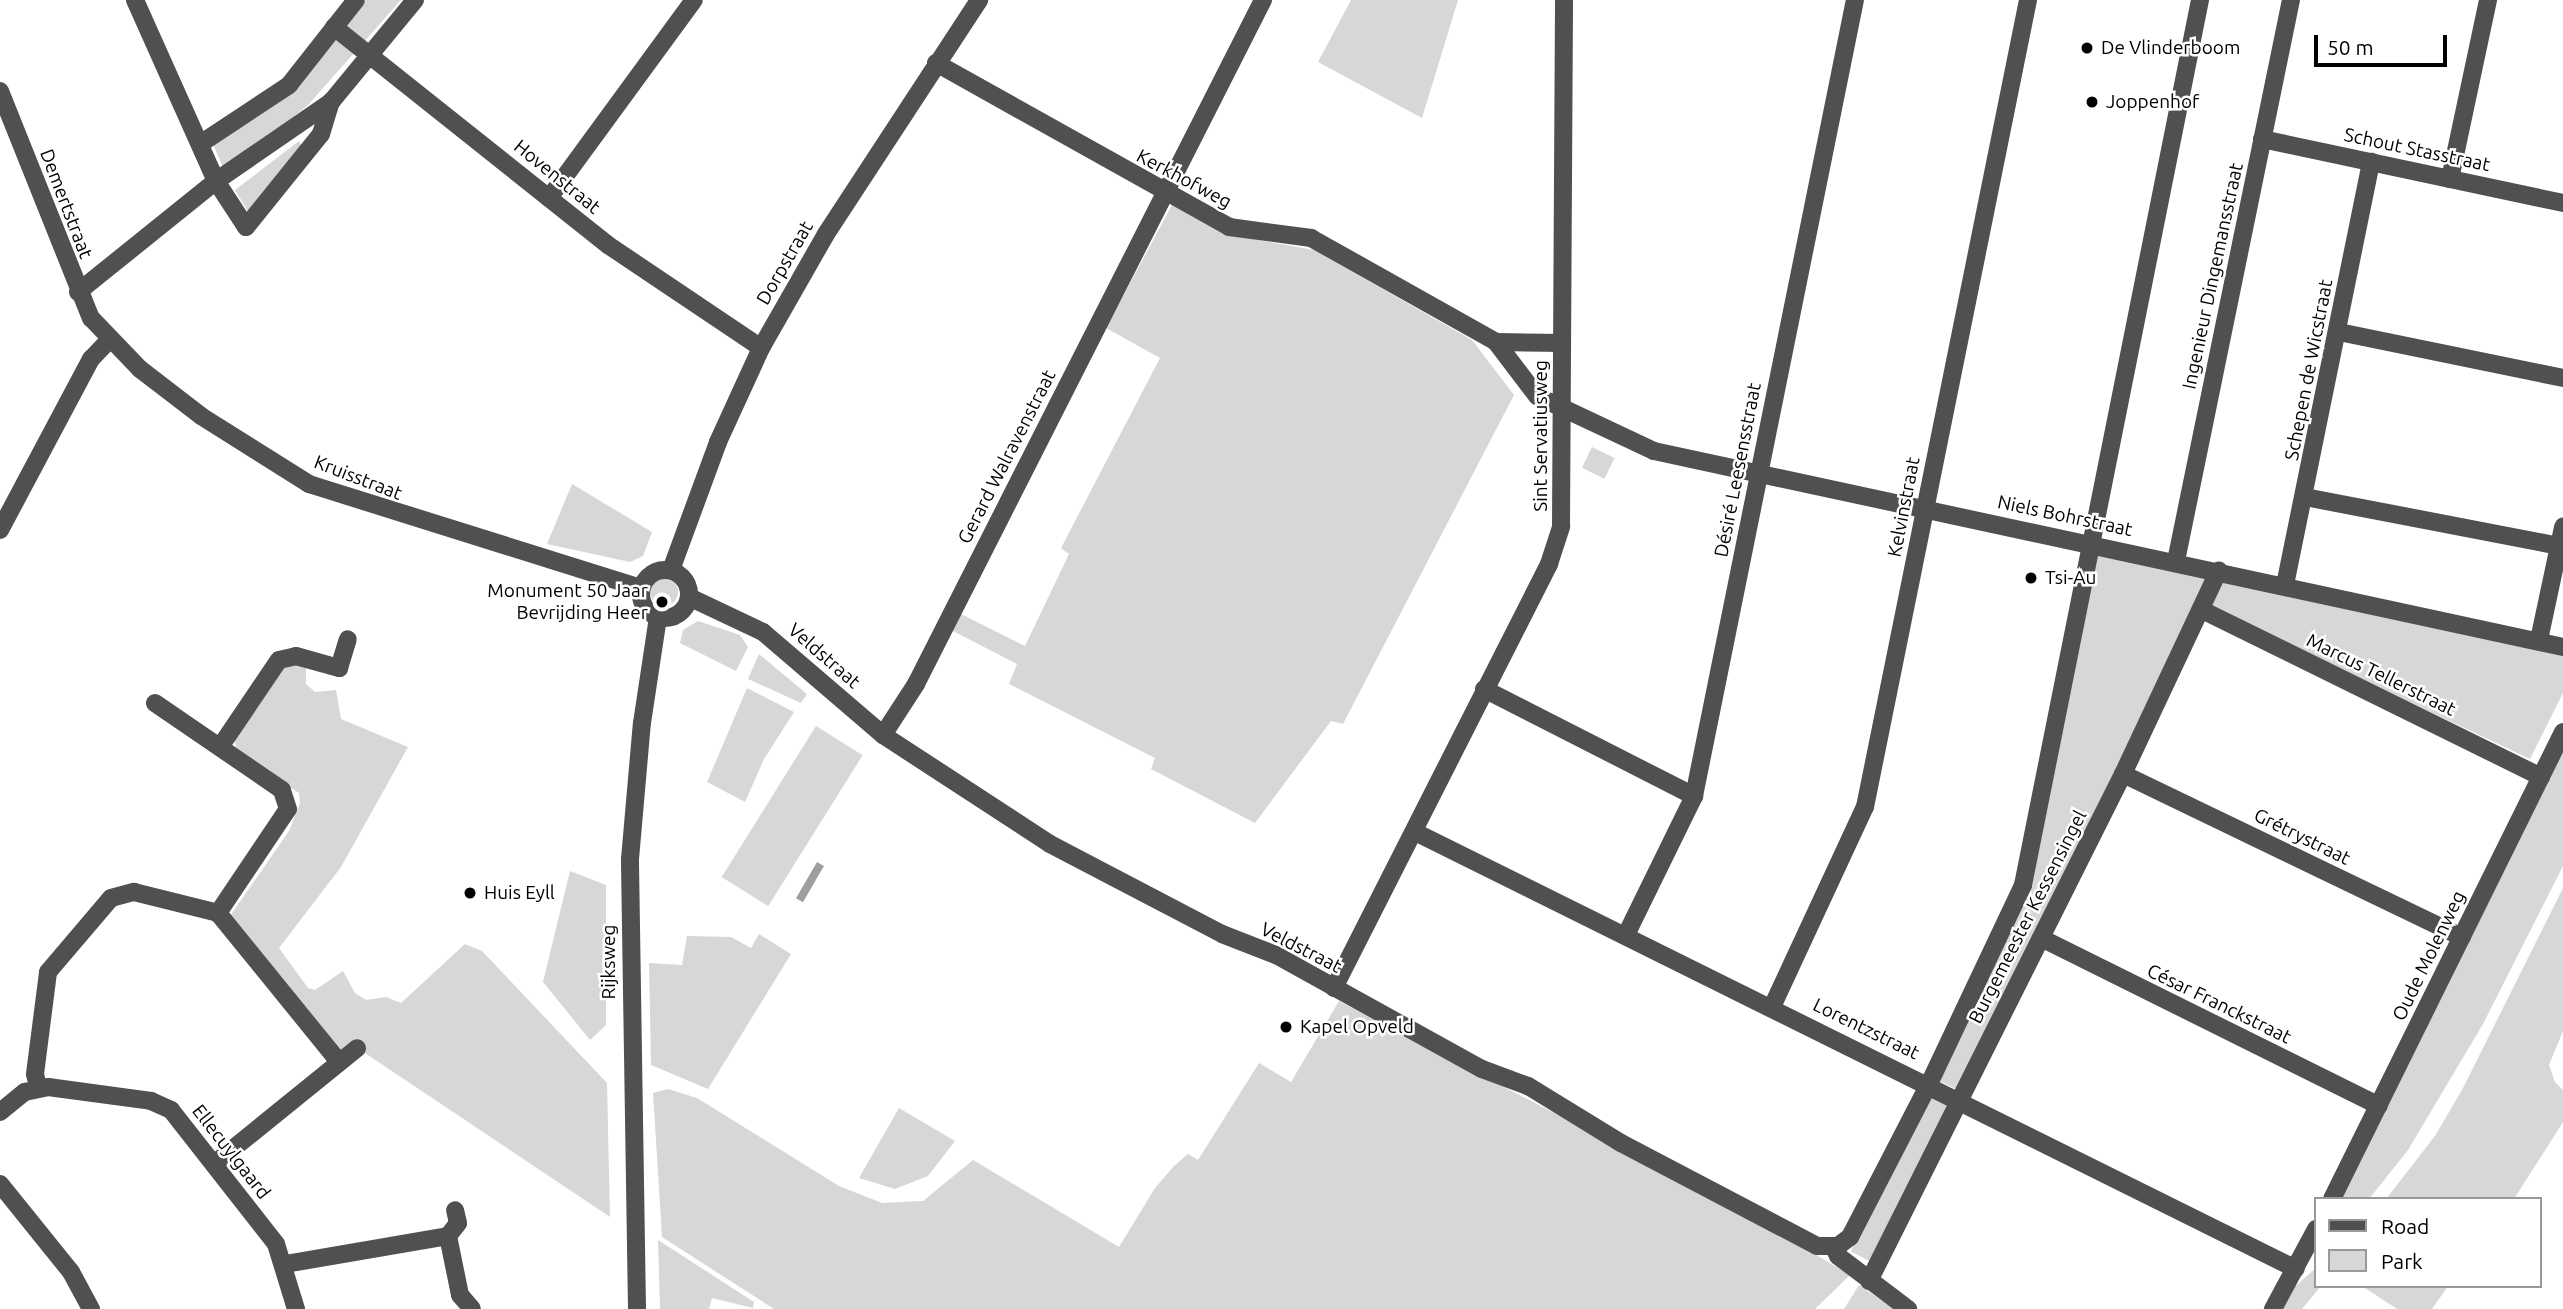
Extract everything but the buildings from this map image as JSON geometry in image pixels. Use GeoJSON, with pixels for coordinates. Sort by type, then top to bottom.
{"type":"FeatureCollection","features":[{"type":"Feature","properties":{"kind":"street"},"geometry":{"type":"LineString","coordinates":[[135,0],[216,181],[246,227],[321,134],[331,102]]}},
{"type":"Feature","properties":{"kind":"street"},"geometry":{"type":"LineString","coordinates":[[200,144],[289,85],[356,0]]}},
{"type":"Feature","properties":{"kind":"street"},"geometry":{"type":"LineString","coordinates":[[78,292],[216,181],[331,102],[415,0]]}},
{"type":"Feature","properties":{"kind":"street"},"geometry":{"type":"LineString","coordinates":[[549,198],[694,0]]}},
{"type":"Feature","properties":{"kind":"street","name":"Dorpstraat"},"geometry":{"type":"LineString","coordinates":[[671,570],[718,442],[761,348],[826,234],[979,0]]}},
{"type":"Feature","properties":{"kind":"street","name":"Gerard Walravenstraat"},"geometry":{"type":"LineString","coordinates":[[883,735],[916,684],[1263,0]]}},
{"type":"Feature","properties":{"kind":"street","name":"Sint Servatiusweg"},"geometry":{"type":"LineString","coordinates":[[1334,988],[1415,832],[1557,540],[1563,510],[1565,410],[1562,343],[1564,0]]}},
{"type":"Feature","properties":{"kind":"street","name":"Désiré Leesensstraat"},"geometry":{"type":"LineString","coordinates":[[1626,935],[1694,796],[1855,0]]}},
{"type":"Feature","properties":{"kind":"street","name":"Kelvinstraat"},"geometry":{"type":"LineString","coordinates":[[1773,1007],[1865,807],[2028,0]]}},
{"type":"Feature","properties":{"kind":"street","name":"Burgemeester Kessensingel"},"geometry":{"type":"LineString","coordinates":[[1834,1248],[1850,1237],[1929,1084],[2023,886],[2200,0]]}},
{"type":"Feature","properties":{"kind":"street","name":"Ingenieur Dingemansstraat"},"geometry":{"type":"LineString","coordinates":[[2176,561],[2291,0]]}},
{"type":"Feature","properties":{"kind":"street"},"geometry":{"type":"LineString","coordinates":[[2450,179],[2488,0]]}},
{"type":"Feature","properties":{"kind":"street","name":"Hovenstraat"},"geometry":{"type":"LineString","coordinates":[[334,27],[372,54],[635,265],[761,348]]}},
{"type":"Feature","properties":{"kind":"street","name":"Kerkhofweg"},"geometry":{"type":"LineString","coordinates":[[936,63],[1164,195],[1229,227],[1311,238],[1496,342],[1537,396],[1565,410]]}},
{"type":"Feature","properties":{"kind":"street","name":"Demertstraat"},"geometry":{"type":"LineString","coordinates":[[0,91],[8,139],[78,292],[105,334]]}},
{"type":"Feature","properties":{"kind":"street","name":"Schout Stasstraat"},"geometry":{"type":"LineString","coordinates":[[2262,139],[2563,203]]}},
{"type":"Feature","properties":{"kind":"street","name":"Schepen de Wicstraat"},"geometry":{"type":"LineString","coordinates":[[2285,585],[2339,332],[2371,162]]}},
{"type":"Feature","properties":{"kind":"street"},"geometry":{"type":"LineString","coordinates":[[2339,332],[2563,377]]}},
{"type":"Feature","properties":{"kind":"street"},"geometry":{"type":"LineString","coordinates":[[0,530],[105,334]]}},
{"type":"Feature","properties":{"kind":"street","name":"Kruisstraat"},"geometry":{"type":"LineString","coordinates":[[105,334],[201,416],[309,484],[641,588]]}},
{"type":"Feature","properties":{"kind":"street","name":"Kerkhofweg"},"geometry":{"type":"LineString","coordinates":[[1496,342],[1562,343]]}},
{"type":"Feature","properties":{"kind":"street","name":"Niels Bohrstraat"},"geometry":{"type":"LineString","coordinates":[[1565,410],[1654,451],[2220,570],[2563,647]]}},
{"type":"Feature","properties":{"kind":"street"},"geometry":{"type":"LineString","coordinates":[[2305,497],[2559,546]]}},
{"type":"Feature","properties":{"kind":"street"},"geometry":{"type":"LineString","coordinates":[[2539,640],[2563,527]]}},
{"type":"Feature","properties":{"kind":"street"},"geometry":{"type":"LineString","coordinates":[[671,570],[686,582],[689,597],[677,615],[658,617],[643,606],[641,588],[650,574],[671,570]]}},
{"type":"Feature","properties":{"kind":"street","name":"Burgemeester Kessensingel"},"geometry":{"type":"LineString","coordinates":[[1869,1281],[2123,774],[2220,570]]}},
{"type":"Feature","properties":{"kind":"street","name":"Veldstraat"},"geometry":{"type":"LineString","coordinates":[[689,597],[730,613],[777,641],[883,735],[1050,844],[1334,988],[1482,1069],[1539,1092],[1621,1143],[1818,1246],[1834,1248],[1838,1256],[1908,1309]]}},
{"type":"Feature","properties":{"kind":"street","name":"Marcus Tellerstraat"},"geometry":{"type":"LineString","coordinates":[[2202,610],[2541,777]]}},
{"type":"Feature","properties":{"kind":"street","name":"Rijksweg"},"geometry":{"type":"LineString","coordinates":[[637,1309],[630,859],[642,723],[658,617]]}},
{"type":"Feature","properties":{"kind":"street"},"geometry":{"type":"LineString","coordinates":[[220,747],[279,660],[296,656],[340,668],[348,639]]}},
{"type":"Feature","properties":{"kind":"street"},"geometry":{"type":"LineString","coordinates":[[1484,689],[1694,796]]}},
{"type":"Feature","properties":{"kind":"street"},"geometry":{"type":"LineString","coordinates":[[155,703],[282,790],[289,806],[218,913]]}},
{"type":"Feature","properties":{"kind":"street","name":"Oude Molenweg"},"geometry":{"type":"LineString","coordinates":[[2333,1197],[2563,732]]}},
{"type":"Feature","properties":{"kind":"street","name":"Grétrystraat"},"geometry":{"type":"LineString","coordinates":[[2123,774],[2462,937]]}},
{"type":"Feature","properties":{"kind":"street","name":"Lorentzstraat"},"geometry":{"type":"LineString","coordinates":[[1415,832],[1960,1099],[2296,1269]]}},
{"type":"Feature","properties":{"kind":"street"},"geometry":{"type":"LineString","coordinates":[[0,1112],[38,1087],[35,1074],[48,972],[111,898],[134,892],[218,913],[339,1062]]}},
{"type":"Feature","properties":{"kind":"street","name":"César Franckstraat"},"geometry":{"type":"LineString","coordinates":[[2041,938],[2379,1107]]}},
{"type":"Feature","properties":{"kind":"street"},"geometry":{"type":"LineString","coordinates":[[214,1164],[357,1048]]}},
{"type":"Feature","properties":{"kind":"street","name":"Ellecuylgaard"},"geometry":{"type":"LineString","coordinates":[[38,1087],[158,1103],[175,1114],[276,1244],[285,1265],[296,1309]]}},
{"type":"Feature","properties":{"kind":"street"},"geometry":{"type":"LineString","coordinates":[[0,1184],[71,1272],[85,1307]]}},
{"type":"Feature","properties":{"kind":"street"},"geometry":{"type":"LineString","coordinates":[[285,1265],[447,1236],[458,1223],[455,1210]]}},
{"type":"Feature","properties":{"kind":"street"},"geometry":{"type":"LineString","coordinates":[[2273,1309],[2314,1233]]}},
{"type":"Feature","properties":{"kind":"street"},"geometry":{"type":"LineString","coordinates":[[447,1236],[460,1295],[472,1309]]}},
{"type":"Feature","properties":{"kind":"green space"},"geometry":{"type":"Polygon","coordinates":[[[366,0],[401,0],[308,105],[230,168],[222,165],[213,144],[258,116],[293,86],[366,0]]]}},
{"type":"Feature","properties":{"kind":"green space"},"geometry":{"type":"Polygon","coordinates":[[[1351,0],[1458,0],[1422,118],[1318,62],[1351,0]]]}},
{"type":"Feature","properties":{"kind":"green space"},"geometry":{"type":"Polygon","coordinates":[[[299,141],[302,146],[249,213],[235,190],[299,141]]]}},
{"type":"Feature","properties":{"kind":"green space"},"geometry":{"type":"Polygon","coordinates":[[[1172,205],[1227,234],[1314,250],[1472,340],[1514,395],[1343,724],[1331,721],[1255,823],[1151,769],[1155,758],[1009,684],[1017,664],[951,630],[959,613],[1025,646],[1069,554],[1061,548],[1160,358],[1106,328],[1172,205]]]}},
{"type":"Feature","properties":{"kind":"green space"},"geometry":{"type":"Polygon","coordinates":[[[1592,447],[1614,458],[1604,479],[1582,468],[1592,447]]]}},
{"type":"Feature","properties":{"kind":"green space"},"geometry":{"type":"Polygon","coordinates":[[[572,484],[652,532],[643,556],[630,562],[547,544],[572,484]]]}},
{"type":"Feature","properties":{"kind":"green space"},"geometry":{"type":"Polygon","coordinates":[[[2096,551],[2210,576],[1958,1090],[1937,1080],[2011,929],[2096,551]]]}},
{"type":"Feature","properties":{"kind":"green space"},"geometry":{"type":"Polygon","coordinates":[[[664,578],[674,582],[678,592],[674,602],[664,606],[654,602],[650,592],[654,582],[664,578]]]}},
{"type":"Feature","properties":{"kind":"green space"},"geometry":{"type":"Polygon","coordinates":[[[2223,579],[2563,653],[2563,693],[2530,759],[2211,608],[2223,579]]]}},
{"type":"Feature","properties":{"kind":"green space"},"geometry":{"type":"Polygon","coordinates":[[[698,621],[740,635],[748,647],[736,671],[680,643],[683,630],[698,621]]]}},
{"type":"Feature","properties":{"kind":"green space"},"geometry":{"type":"Polygon","coordinates":[[[759,654],[807,694],[801,703],[748,679],[759,654]]]}},
{"type":"Feature","properties":{"kind":"green space"},"geometry":{"type":"Polygon","coordinates":[[[287,663],[306,666],[306,684],[315,692],[336,690],[341,719],[408,747],[341,867],[279,948],[308,988],[315,990],[343,971],[355,993],[366,1000],[386,997],[401,1003],[465,944],[482,951],[607,1083],[610,1217],[353,1045],[339,1051],[230,916],[289,831],[300,803],[299,793],[238,753],[234,740],[287,663]]]}},
{"type":"Feature","properties":{"kind":"green space"},"geometry":{"type":"Polygon","coordinates":[[[747,688],[794,712],[764,759],[745,802],[707,782],[747,688]]]}},
{"type":"Feature","properties":{"kind":"green space"},"geometry":{"type":"Polygon","coordinates":[[[816,726],[863,755],[768,906],[722,877],[816,726]]]}},
{"type":"Feature","properties":{"kind":"green space"},"geometry":{"type":"Polygon","coordinates":[[[2563,744],[2563,866],[2483,1024],[2408,1150],[2371,1197],[2336,1197],[2563,744]]]}},
{"type":"Feature","properties":{"kind":"green space"},"geometry":{"type":"Polygon","coordinates":[[[570,871],[606,885],[606,1025],[590,1040],[543,982],[570,871]]]}},
{"type":"Feature","properties":{"kind":"green space"},"geometry":{"type":"Polygon","coordinates":[[[2563,888],[2563,1031],[2549,1065],[2555,1082],[2563,1090],[2563,1122],[2515,1197],[2388,1197],[2435,1136],[2463,1088],[2563,888]]]}},
{"type":"Feature","properties":{"kind":"green space"},"geometry":{"type":"Polygon","coordinates":[[[759,934],[791,954],[708,1089],[651,1065],[649,963],[682,965],[687,936],[731,937],[751,948],[759,934]]]}},
{"type":"Feature","properties":{"kind":"green space"},"geometry":{"type":"Polygon","coordinates":[[[1339,1001],[1748,1214],[1850,1275],[1815,1309],[774,1309],[662,1237],[653,1093],[668,1089],[697,1098],[839,1186],[882,1203],[923,1201],[973,1160],[1119,1247],[1155,1188],[1174,1166],[1188,1154],[1198,1160],[1259,1063],[1291,1082],[1339,1001]]]}},
{"type":"Feature","properties":{"kind":"green space"},"geometry":{"type":"Polygon","coordinates":[[[1932,1092],[1952,1102],[1870,1261],[1851,1251],[1932,1092]]]}},
{"type":"Feature","properties":{"kind":"green space"},"geometry":{"type":"Polygon","coordinates":[[[899,1108],[955,1141],[928,1176],[895,1189],[859,1178],[899,1108]]]}},
{"type":"Feature","properties":{"kind":"green space"},"geometry":{"type":"Polygon","coordinates":[[[658,1240],[754,1302],[753,1308],[712,1298],[709,1309],[660,1309],[658,1240]]]}},
{"type":"Feature","properties":{"kind":"green space"},"geometry":{"type":"Polygon","coordinates":[[[2314,1270],[2314,1288],[2319,1288],[2302,1309],[2280,1309],[2293,1288],[2314,1270]]]}},
{"type":"Feature","properties":{"kind":"green space"},"geometry":{"type":"Polygon","coordinates":[[[1859,1285],[1894,1309],[1844,1309],[1859,1285]]]}},
{"type":"Feature","properties":{"kind":"green space"},"geometry":{"type":"Polygon","coordinates":[[[2365,1288],[2447,1288],[2432,1309],[2397,1309],[2365,1288]]]}},
{"type":"Feature","properties":{"kind":"shaded area"},"geometry":{"type":"Polygon","coordinates":[[[817,862],[824,866],[803,902],[796,898],[817,862]]]}},
{"type":"Feature","properties":{"kind":"place","name":"De Vlinderboom"},"geometry":{"type":"Point","coordinates":[2087,48]}},
{"type":"Feature","properties":{"kind":"place","name":"Joppenhof"},"geometry":{"type":"Point","coordinates":[2092,102]}},
{"type":"Feature","properties":{"kind":"place","name":"Tsi-Au"},"geometry":{"type":"Point","coordinates":[2031,578]}},
{"type":"Feature","properties":{"kind":"place","name":"Monument 50 Jaar Bevrijding Heer"},"geometry":{"type":"Point","coordinates":[662,602]}},
{"type":"Feature","properties":{"kind":"place","name":"Huis Eyll"},"geometry":{"type":"Point","coordinates":[470,893]}},
{"type":"Feature","properties":{"kind":"place","name":"Kapel Opveld"},"geometry":{"type":"Point","coordinates":[1286,1027]}}]}
